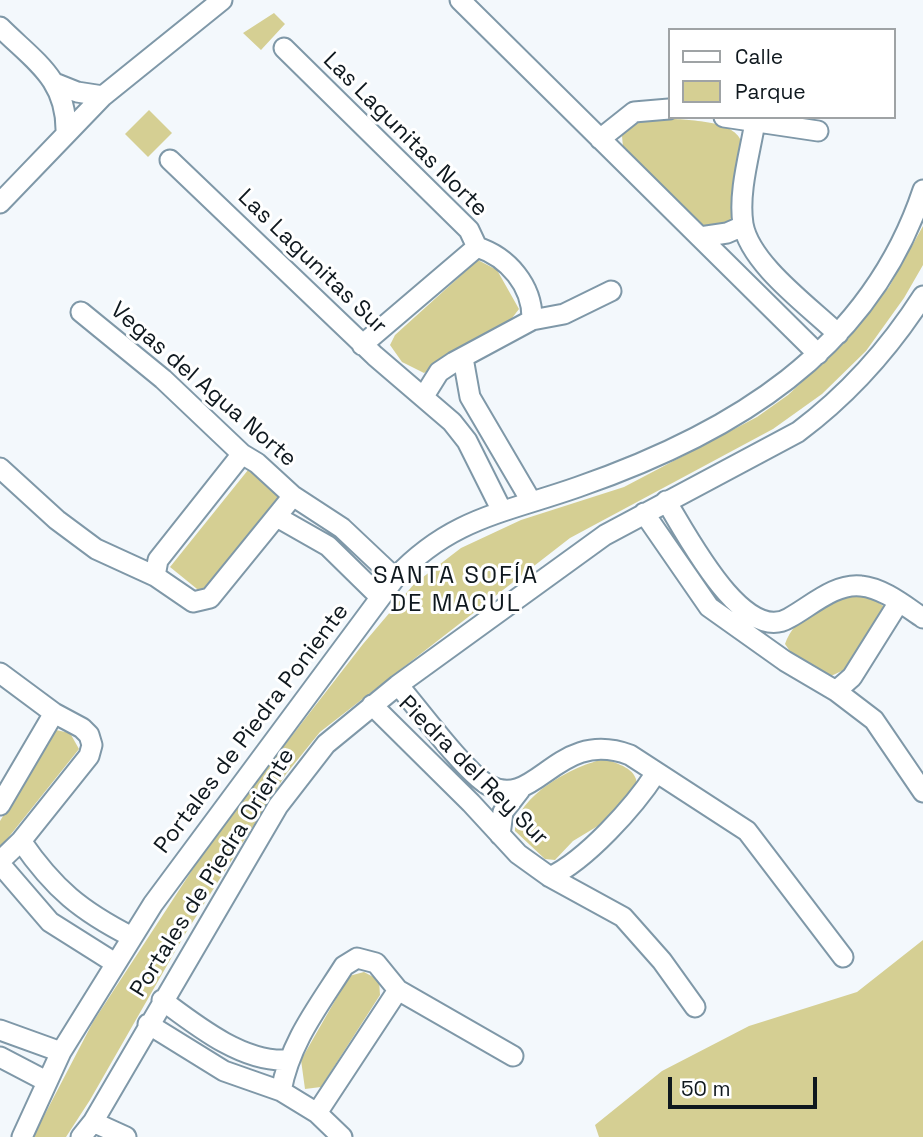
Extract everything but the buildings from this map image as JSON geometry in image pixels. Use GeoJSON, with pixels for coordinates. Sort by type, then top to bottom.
{"type":"FeatureCollection","features":[{"type":"Feature","properties":{"kind":"street"},"geometry":{"type":"LineString","coordinates":[[0,203],[103,96],[222,0]]}},
{"type":"Feature","properties":{"kind":"street"},"geometry":{"type":"LineString","coordinates":[[460,0],[818,354]]}},
{"type":"Feature","properties":{"kind":"street"},"geometry":{"type":"LineString","coordinates":[[0,27],[57,84],[77,92],[103,96]]}},
{"type":"Feature","properties":{"kind":"street","name":"Las Lagunitas Norte"},"geometry":{"type":"LineString","coordinates":[[284,48],[469,230],[477,247],[492,252],[512,267],[533,306],[532,320]]}},
{"type":"Feature","properties":{"kind":"street"},"geometry":{"type":"LineString","coordinates":[[57,84],[65,106],[66,132]]}},
{"type":"Feature","properties":{"kind":"street"},"geometry":{"type":"LineString","coordinates":[[600,139],[634,112],[668,109]]}},
{"type":"Feature","properties":{"kind":"street"},"geometry":{"type":"LineString","coordinates":[[736,119],[818,131]]}},
{"type":"Feature","properties":{"kind":"street"},"geometry":{"type":"LineString","coordinates":[[755,122],[743,204],[743,226],[751,246],[764,263],[838,334]]}},
{"type":"Feature","properties":{"kind":"street","name":"Las Lagunitas Sur"},"geometry":{"type":"LineString","coordinates":[[170,160],[362,345],[424,396],[467,441],[502,511]]}},
{"type":"Feature","properties":{"kind":"street","name":"Portales de Piedra Poniente"},"geometry":{"type":"LineString","coordinates":[[22,1137],[61,1052],[132,937],[196,844],[314,690],[395,578],[419,554],[447,533],[502,511],[612,475],[677,447],[736,415],[818,354],[866,303],[894,262],[923,191]]}},
{"type":"Feature","properties":{"kind":"street"},"geometry":{"type":"LineString","coordinates":[[700,237],[716,236],[743,226]]}},
{"type":"Feature","properties":{"kind":"street"},"geometry":{"type":"LineString","coordinates":[[362,345],[477,247]]}},
{"type":"Feature","properties":{"kind":"street"},"geometry":{"type":"LineString","coordinates":[[424,396],[439,372],[463,358],[532,320],[564,314],[611,292]]}},
{"type":"Feature","properties":{"kind":"street","name":"Portales de Piedra Oriente"},"geometry":{"type":"LineString","coordinates":[[87,1129],[296,779],[326,744],[398,685],[605,535],[768,449],[825,412],[868,370],[923,296]]}},
{"type":"Feature","properties":{"kind":"street","name":"Vegas del Agua Norte"},"geometry":{"type":"LineString","coordinates":[[80,312],[163,379],[242,454],[257,463],[293,496],[342,528],[395,578]]}},
{"type":"Feature","properties":{"kind":"street"},"geometry":{"type":"LineString","coordinates":[[463,358],[470,397],[531,501]]}},
{"type":"Feature","properties":{"kind":"street"},"geometry":{"type":"LineString","coordinates":[[155,576],[158,560],[242,454]]}},
{"type":"Feature","properties":{"kind":"street"},"geometry":{"type":"LineString","coordinates":[[0,468],[57,520],[96,549],[155,576],[193,602],[210,598],[293,496]]}},
{"type":"Feature","properties":{"kind":"street"},"geometry":{"type":"LineString","coordinates":[[666,501],[728,596],[756,617],[772,622],[786,620],[826,595],[852,585],[865,586],[923,618]]}},
{"type":"Feature","properties":{"kind":"street"},"geometry":{"type":"LineString","coordinates":[[644,513],[709,607],[785,661],[836,691],[874,720],[923,792]]}},
{"type":"Feature","properties":{"kind":"street"},"geometry":{"type":"LineString","coordinates":[[277,517],[328,546],[380,597]]}},
{"type":"Feature","properties":{"kind":"street"},"geometry":{"type":"LineString","coordinates":[[836,691],[852,677],[898,602]]}},
{"type":"Feature","properties":{"kind":"street"},"geometry":{"type":"LineString","coordinates":[[785,661],[778,651],[778,641],[786,620]]}},
{"type":"Feature","properties":{"kind":"street"},"geometry":{"type":"LineString","coordinates":[[0,673],[54,713],[82,728],[92,745],[89,755],[22,841],[0,862],[50,922],[115,964]]}},
{"type":"Feature","properties":{"kind":"street"},"geometry":{"type":"LineString","coordinates":[[398,685],[478,777],[500,789],[520,790]]}},
{"type":"Feature","properties":{"kind":"street","name":"Piedra del Rey Sur"},"geometry":{"type":"LineString","coordinates":[[372,705],[518,854],[550,877],[623,917],[662,961],[695,1007]]}},
{"type":"Feature","properties":{"kind":"street"},"geometry":{"type":"LineString","coordinates":[[0,805],[54,713]]}},
{"type":"Feature","properties":{"kind":"street"},"geometry":{"type":"LineString","coordinates":[[500,835],[503,812],[520,790],[570,754],[597,748],[612,749],[630,755],[747,831],[842,957]]}},
{"type":"Feature","properties":{"kind":"street"},"geometry":{"type":"LineString","coordinates":[[550,877],[570,868],[636,801],[656,773]]}},
{"type":"Feature","properties":{"kind":"street"},"geometry":{"type":"LineString","coordinates":[[22,841],[56,888],[95,918],[132,937]]}},
{"type":"Feature","properties":{"kind":"street"},"geometry":{"type":"LineString","coordinates":[[281,1091],[286,1060],[349,960],[366,958],[376,962],[398,990],[513,1056]]}},
{"type":"Feature","properties":{"kind":"street"},"geometry":{"type":"LineString","coordinates":[[317,1113],[398,990]]}},
{"type":"Feature","properties":{"kind":"street"},"geometry":{"type":"LineString","coordinates":[[162,1000],[192,1022],[245,1052],[266,1061],[286,1060]]}},
{"type":"Feature","properties":{"kind":"street"},"geometry":{"type":"LineString","coordinates":[[148,1024],[225,1071],[281,1091],[317,1113],[342,1137]]}},
{"type":"Feature","properties":{"kind":"street"},"geometry":{"type":"LineString","coordinates":[[0,1030],[61,1052]]}},
{"type":"Feature","properties":{"kind":"street"},"geometry":{"type":"LineString","coordinates":[[0,1057],[46,1081]]}},
{"type":"Feature","properties":{"kind":"street"},"geometry":{"type":"LineString","coordinates":[[87,1129],[125,1137]]}},
{"type":"Feature","properties":{"kind":"green space"},"geometry":{"type":"Polygon","coordinates":[[[274,13],[285,24],[261,50],[243,33],[274,13]]]}},
{"type":"Feature","properties":{"kind":"green space"},"geometry":{"type":"Polygon","coordinates":[[[149,110],[172,133],[148,157],[125,134],[149,110]]]}},
{"type":"Feature","properties":{"kind":"green space"},"geometry":{"type":"Polygon","coordinates":[[[666,118],[710,123],[731,130],[738,136],[742,144],[730,224],[706,228],[700,224],[623,147],[622,136],[626,131],[648,120],[666,118]]]}},
{"type":"Feature","properties":{"kind":"green space"},"geometry":{"type":"Polygon","coordinates":[[[923,226],[923,265],[904,298],[866,351],[822,394],[773,429],[570,538],[320,732],[286,774],[185,934],[66,1137],[33,1137],[93,1022],[215,835],[363,644],[414,584],[461,548],[521,520],[624,487],[757,417],[788,395],[844,343],[889,287],[923,226]]]}},
{"type":"Feature","properties":{"kind":"green space"},"geometry":{"type":"Polygon","coordinates":[[[478,260],[497,270],[519,309],[506,326],[424,373],[402,362],[390,345],[395,335],[478,260]]]}},
{"type":"Feature","properties":{"kind":"green space"},"geometry":{"type":"Polygon","coordinates":[[[248,470],[280,495],[202,593],[170,567],[248,470]]]}},
{"type":"Feature","properties":{"kind":"green space"},"geometry":{"type":"Polygon","coordinates":[[[848,594],[868,596],[885,607],[850,667],[831,676],[796,660],[785,644],[795,626],[810,613],[848,594]]]}},
{"type":"Feature","properties":{"kind":"green space"},"geometry":{"type":"Polygon","coordinates":[[[56,730],[70,733],[79,749],[0,848],[0,821],[56,730]]]}},
{"type":"Feature","properties":{"kind":"green space"},"geometry":{"type":"Polygon","coordinates":[[[605,759],[630,770],[637,784],[606,821],[573,841],[555,860],[545,859],[515,831],[525,806],[536,794],[563,775],[605,759]]]}},
{"type":"Feature","properties":{"kind":"green space"},"geometry":{"type":"Polygon","coordinates":[[[923,940],[923,1137],[599,1137],[595,1125],[662,1071],[749,1026],[857,992],[923,940]]]}},
{"type":"Feature","properties":{"kind":"green space"},"geometry":{"type":"Polygon","coordinates":[[[364,972],[379,980],[380,995],[321,1087],[305,1089],[301,1060],[349,976],[364,972]]]}},
{"type":"Feature","properties":{"kind":"district","name":"SANTA SOFÍA DE MACUL"},"geometry":{"type":"Point","coordinates":[456,590]}}]}
